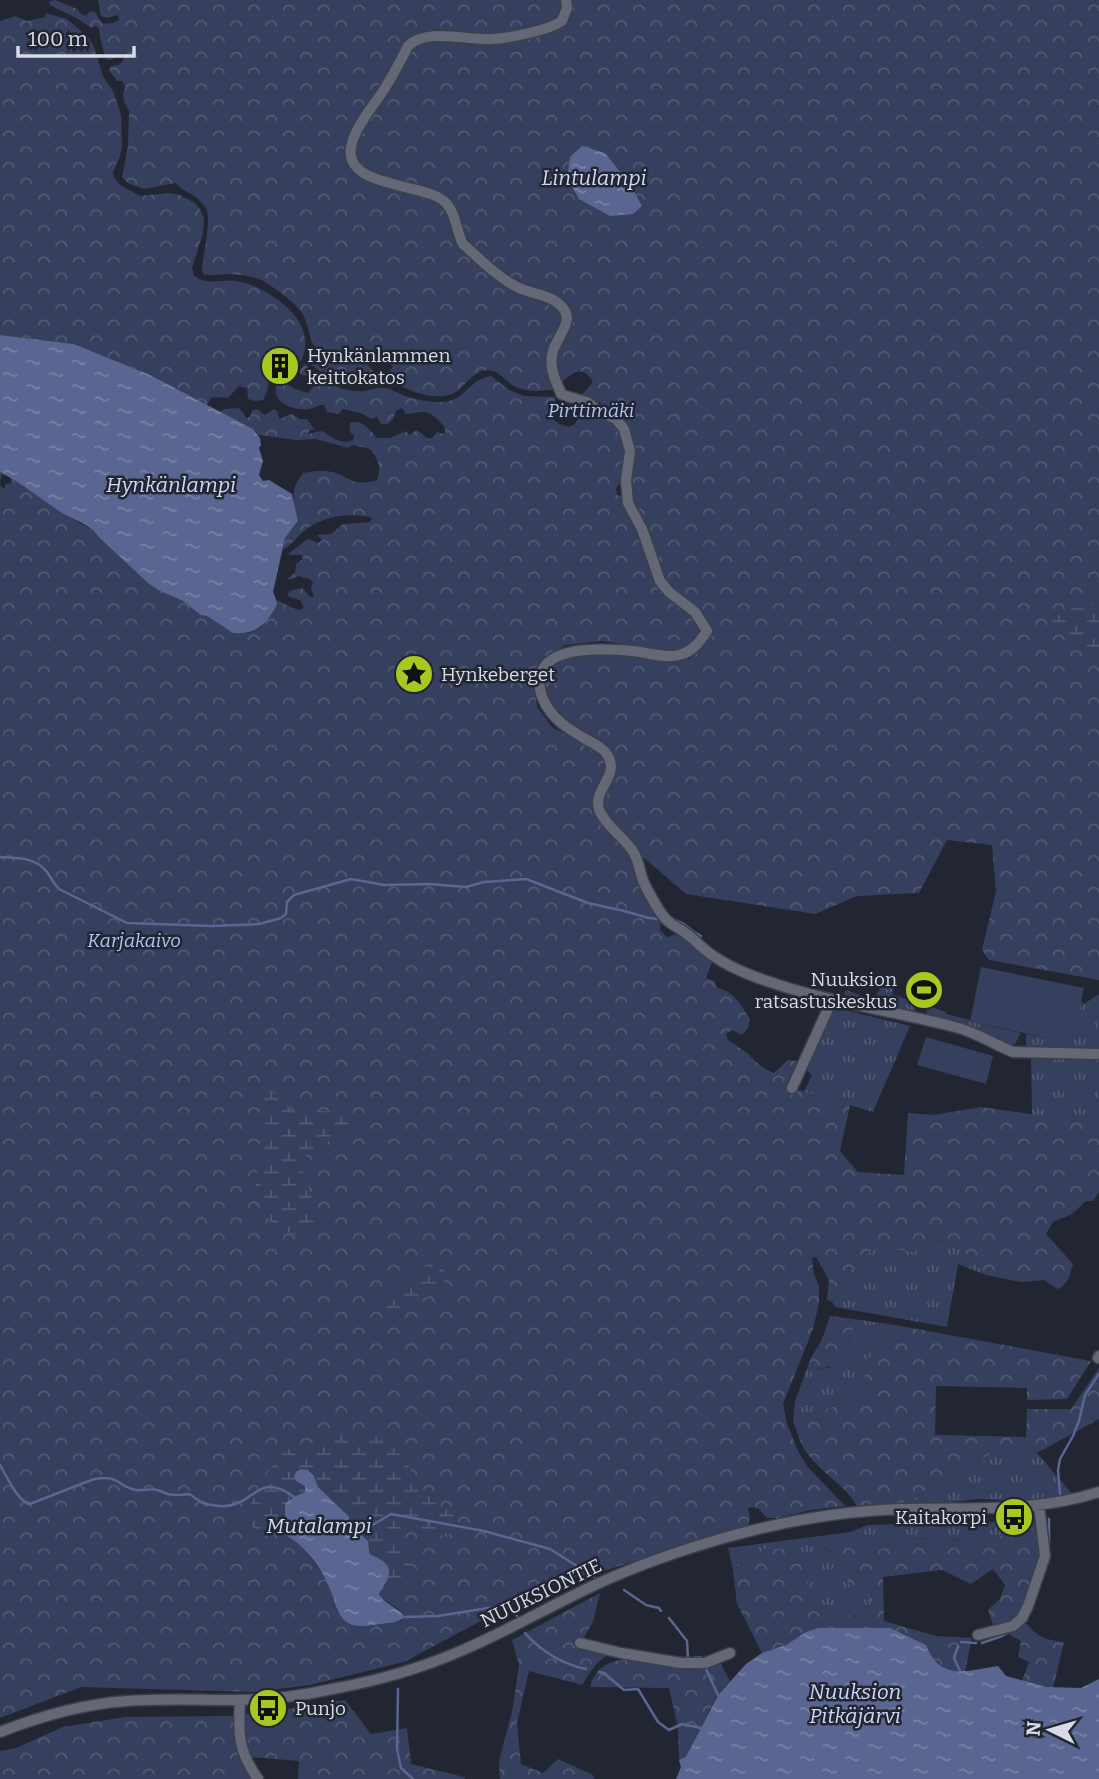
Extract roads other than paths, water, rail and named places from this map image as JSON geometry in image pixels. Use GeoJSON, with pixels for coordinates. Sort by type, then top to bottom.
{"type":"FeatureCollection","features":[{"type":"Feature","properties":{"kind":"street"},"geometry":{"type":"LineString","coordinates":[[566,0],[567,8],[562,21],[547,27],[492,39],[436,36],[414,41],[408,46],[351,144],[351,159],[356,167],[364,173],[437,197],[446,203],[455,217],[463,244],[507,281],[521,289],[551,299],[565,310],[567,319],[561,337],[552,351],[551,365],[561,394],[587,402],[616,419],[624,429],[630,451],[626,492],[660,581],[695,612],[707,631],[691,649],[678,656],[581,650],[557,656],[543,668],[539,678],[546,706],[553,717],[571,731],[606,752],[612,764],[609,777],[597,797],[600,811],[634,854],[645,884],[665,919],[711,955],[768,982],[832,1000],[953,1026],[974,1032],[1000,1047],[1019,1053],[1099,1054]]}},
{"type":"Feature","properties":{"kind":"street"},"geometry":{"type":"LineString","coordinates":[[792,1088],[832,1000]]}},
{"type":"Feature","properties":{"kind":"street","name":"NUUKSIONTIE"},"geometry":{"type":"LineString","coordinates":[[0,1732],[88,1705],[163,1699],[240,1700],[299,1695],[367,1682],[463,1650],[609,1579],[682,1551],[804,1519],[897,1509],[1039,1505],[1099,1492]]}},
{"type":"Feature","properties":{"kind":"street"},"geometry":{"type":"LineString","coordinates":[[978,1634],[1013,1626],[1022,1618],[1028,1606],[1045,1556],[1039,1505]]}},
{"type":"Feature","properties":{"kind":"street"},"geometry":{"type":"LineString","coordinates":[[580,1643],[681,1663],[705,1663],[730,1653]]}},
{"type":"Feature","properties":{"kind":"street"},"geometry":{"type":"LineString","coordinates":[[240,1700],[240,1742],[246,1763],[258,1779]]}},
{"type":"Feature","properties":{"kind":"water","name":"Lintulampi"},"geometry":{"type":"Polygon","coordinates":[[[582,146],[605,153],[630,184],[642,206],[633,214],[610,216],[579,199],[567,178],[570,157],[582,146]]]}},
{"type":"Feature","properties":{"kind":"water","name":"Hynkänlampi"},"geometry":{"type":"Polygon","coordinates":[[[0,335],[74,344],[150,375],[253,429],[260,438],[261,445],[259,448],[263,461],[259,475],[263,481],[269,480],[292,494],[298,521],[285,538],[273,592],[277,604],[265,623],[251,632],[233,633],[201,615],[183,601],[149,584],[89,527],[59,511],[0,472],[0,335]]]}},
{"type":"Feature","properties":{"kind":"water","name":"Mutalampi"},"geometry":{"type":"Polygon","coordinates":[[[301,1469],[308,1470],[314,1476],[318,1487],[349,1517],[352,1534],[359,1533],[368,1541],[369,1553],[387,1566],[388,1578],[379,1594],[405,1617],[393,1622],[365,1626],[355,1626],[347,1622],[339,1612],[316,1563],[303,1548],[280,1532],[285,1516],[285,1504],[305,1492],[305,1486],[294,1477],[301,1469]]]}},
{"type":"Feature","properties":{"kind":"water","name":"Nuuksion Pitkäjärvi"},"geometry":{"type":"Polygon","coordinates":[[[818,1628],[890,1628],[926,1645],[939,1664],[955,1671],[998,1666],[1006,1676],[1047,1687],[1081,1688],[1099,1679],[1099,1779],[676,1779],[681,1767],[679,1760],[686,1757],[718,1695],[746,1664],[762,1653],[786,1645],[818,1628]]]}},
{"type":"Feature","properties":{"kind":"waterway"},"geometry":{"type":"LineString","coordinates":[[0,857],[36,863],[47,872],[59,889],[127,923],[212,926],[259,924],[286,914],[287,902],[294,895],[351,879],[384,885],[430,884],[466,887],[484,882],[526,879],[588,903],[658,919]]}},
{"type":"Feature","properties":{"kind":"waterway"},"geometry":{"type":"LineString","coordinates":[[671,919],[701,936]]}},
{"type":"Feature","properties":{"kind":"waterway"},"geometry":{"type":"LineString","coordinates":[[1060,1494],[1060,1459],[1079,1421],[1085,1395],[1099,1374]]}},
{"type":"Feature","properties":{"kind":"waterway"},"geometry":{"type":"LineString","coordinates":[[0,1465],[16,1493],[29,1504],[103,1478],[114,1479],[136,1490],[154,1489],[173,1495],[189,1494],[203,1503],[219,1506],[241,1502],[263,1488],[271,1487],[281,1489],[294,1497]]}},
{"type":"Feature","properties":{"kind":"waterway"},"geometry":{"type":"LineString","coordinates":[[359,1533],[391,1514],[484,1531],[550,1549],[594,1577]]}},
{"type":"Feature","properties":{"kind":"waterway"},"geometry":{"type":"LineString","coordinates":[[1049,1519],[1049,1544]]}},
{"type":"Feature","properties":{"kind":"waterway"},"geometry":{"type":"LineString","coordinates":[[624,1590],[646,1605],[661,1611]]}},
{"type":"Feature","properties":{"kind":"waterway"},"geometry":{"type":"LineString","coordinates":[[405,1617],[438,1616],[507,1605],[517,1616]]}},
{"type":"Feature","properties":{"kind":"waterway"},"geometry":{"type":"LineString","coordinates":[[669,1618],[687,1641],[688,1659],[700,1657]]}},
{"type":"Feature","properties":{"kind":"waterway"},"geometry":{"type":"LineString","coordinates":[[982,1643],[1014,1629]]}},
{"type":"Feature","properties":{"kind":"waterway"},"geometry":{"type":"LineString","coordinates":[[525,1633],[552,1656],[586,1669]]}},
{"type":"Feature","properties":{"kind":"waterway"},"geometry":{"type":"LineString","coordinates":[[961,1642],[976,1643]]}},
{"type":"Feature","properties":{"kind":"waterway"},"geometry":{"type":"LineString","coordinates":[[958,1646],[954,1658],[960,1671]]}},
{"type":"Feature","properties":{"kind":"waterway"},"geometry":{"type":"LineString","coordinates":[[706,1669],[718,1695]]}},
{"type":"Feature","properties":{"kind":"waterway"},"geometry":{"type":"LineString","coordinates":[[599,1672],[604,1673],[624,1690],[638,1689],[658,1722],[669,1730],[682,1724],[701,1728]]}},
{"type":"Feature","properties":{"kind":"waterway"},"geometry":{"type":"LineString","coordinates":[[398,1689],[397,1749],[401,1768],[413,1779]]}},
{"type":"Feature","properties":{"kind":"place","name":"Hynkänlammen keittokatos"},"geometry":{"type":"Point","coordinates":[280,366]}},
{"type":"Feature","properties":{"kind":"place","name":"Hynkeberget"},"geometry":{"type":"Point","coordinates":[414,674]}},
{"type":"Feature","properties":{"kind":"place","name":"Nuuksion ratsastuskeskus"},"geometry":{"type":"Point","coordinates":[924,990]}},
{"type":"Feature","properties":{"kind":"place","name":"Kaitakorpi"},"geometry":{"type":"Point","coordinates":[1014,1517]}},
{"type":"Feature","properties":{"kind":"place","name":"Punjo"},"geometry":{"type":"Point","coordinates":[268,1708]}},
{"type":"Feature","properties":{"kind":"park label","name":"Pirttimäki"},"geometry":{"type":"Point","coordinates":[591,410]}},
{"type":"Feature","properties":{"kind":"park label","name":"Karjakaivo"},"geometry":{"type":"Point","coordinates":[134,940]}}]}
